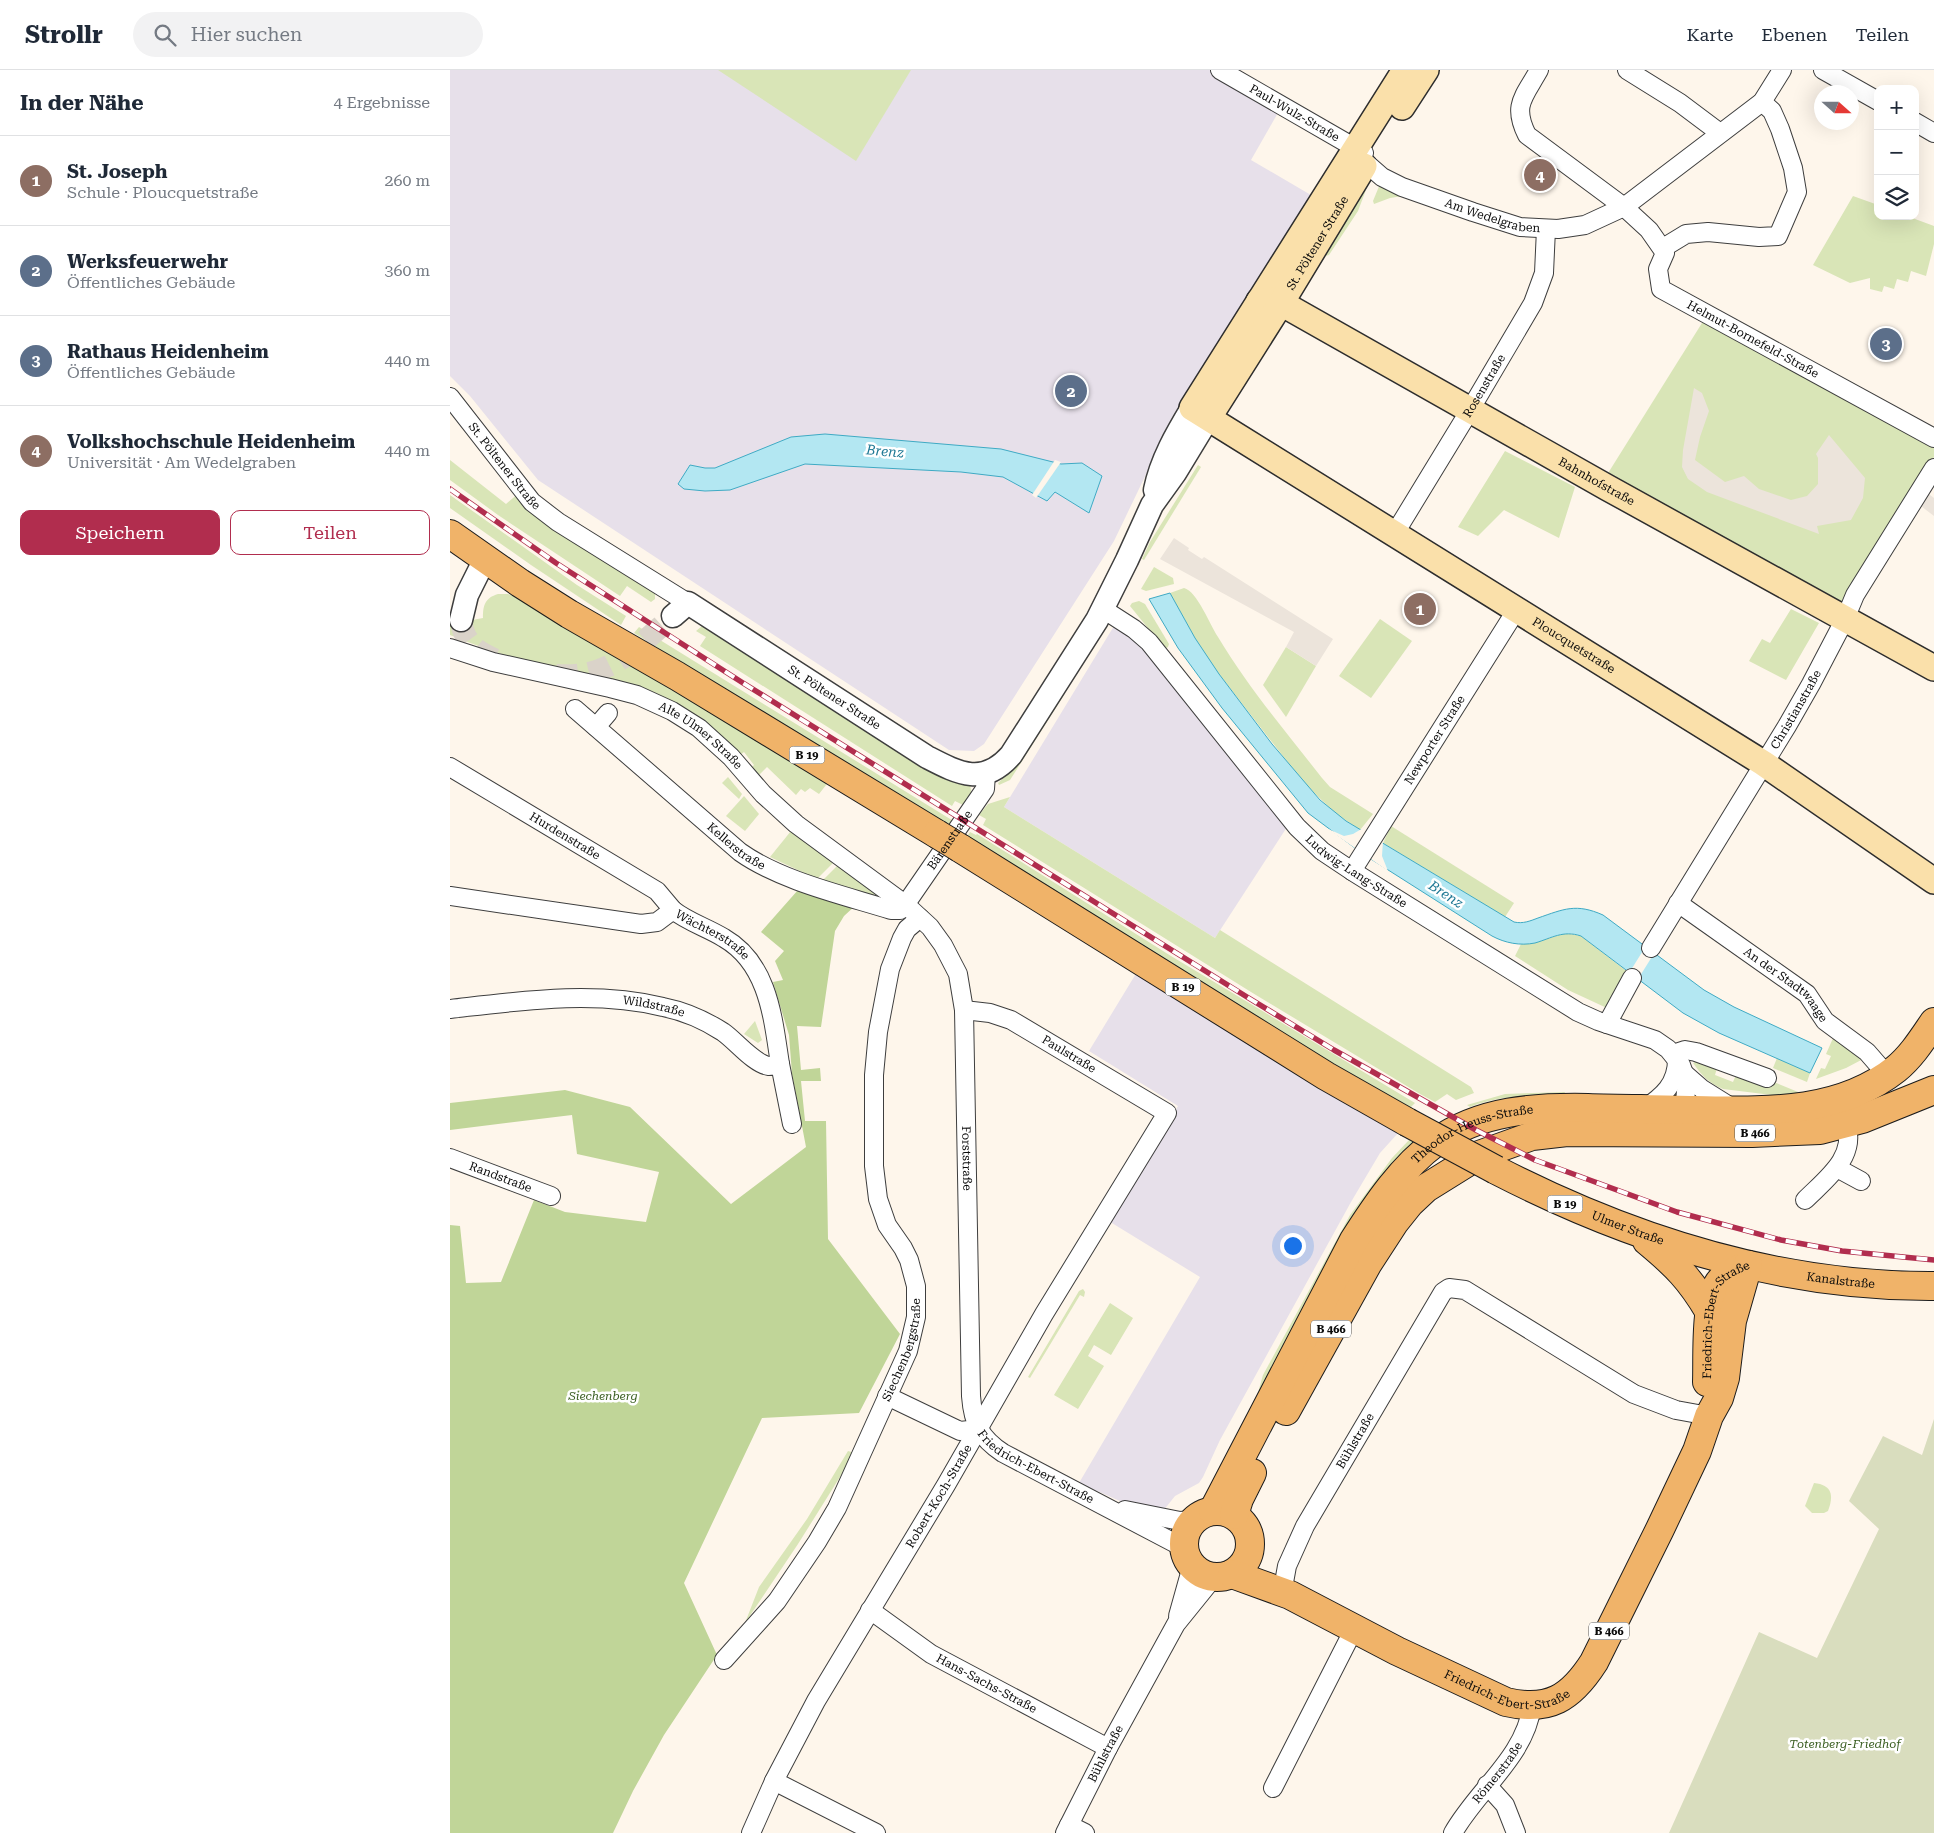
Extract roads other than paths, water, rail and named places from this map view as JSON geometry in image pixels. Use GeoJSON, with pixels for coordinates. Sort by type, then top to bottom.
{"type":"FeatureCollection","features":[{"type":"Feature","properties":{"kind":"main road","name":"St. Pöltener Straße"},"geometry":{"type":"LineString","coordinates":[[1364,156],[1405,70]]}},
{"type":"Feature","properties":{"kind":"main road","name":"St. Pöltener Straße"},"geometry":{"type":"LineString","coordinates":[[1201,412],[1364,156],[1426,70]]}},
{"type":"Feature","properties":{"kind":"main road","name":"Bahnhofstraße"},"geometry":{"type":"LineString","coordinates":[[1270,302],[1470,410],[1934,668]]}},
{"type":"Feature","properties":{"kind":"main road","name":"Ploucquetstraße"},"geometry":{"type":"LineString","coordinates":[[1201,412],[1764,763],[1874,842],[1934,881]]}},
{"type":"Feature","properties":{"kind":"main road","name":"B 19"},"geometry":{"type":"LineString","coordinates":[[450,534],[485,559]]}},
{"type":"Feature","properties":{"kind":"main road","name":"Ulmer Straße"},"geometry":{"type":"LineString","coordinates":[[485,559],[569,614],[677,676],[960,848],[1326,1076],[1407,1122],[1496,1170],[1567,1205],[1636,1232],[1748,1265]]}},
{"type":"Feature","properties":{"kind":"main road","name":"Theodor-Heuss-Straße"},"geometry":{"type":"LineString","coordinates":[[1214,1516],[1354,1240],[1385,1194],[1417,1159],[1437,1142],[1451,1133],[1492,1116],[1514,1111],[1557,1108],[1736,1111],[1797,1109],[1816,1106],[1853,1094],[1887,1075],[1902,1063],[1934,1022]]}},
{"type":"Feature","properties":{"kind":"main road","name":"Theodor-Heuss-Straße"},"geometry":{"type":"LineString","coordinates":[[1214,1516],[1239,1499],[1363,1271],[1394,1223],[1410,1203],[1426,1188],[1479,1155],[1532,1136],[1567,1132],[1783,1132],[1820,1130],[1880,1113],[1934,1090]]}},
{"type":"Feature","properties":{"kind":"main road"},"geometry":{"type":"LineString","coordinates":[[1636,1232],[1673,1262],[1687,1277],[1710,1311]]}},
{"type":"Feature","properties":{"kind":"main road","name":"Kanalstraße"},"geometry":{"type":"LineString","coordinates":[[1748,1265],[1792,1274],[1858,1283],[1889,1286],[1934,1286]]}},
{"type":"Feature","properties":{"kind":"main road","name":"Friedrich-Ebert-Straße"},"geometry":{"type":"LineString","coordinates":[[1709,1416],[1706,1388],[1710,1311],[1714,1292],[1722,1279],[1748,1265]]}},
{"type":"Feature","properties":{"kind":"main road","name":"Friedrich-Ebert-Straße"},"geometry":{"type":"LineString","coordinates":[[1214,1564],[1287,1583],[1354,1629],[1496,1698],[1518,1705],[1532,1706],[1542,1705],[1564,1695],[1585,1676],[1594,1662],[1693,1460],[1709,1416],[1723,1388],[1732,1321],[1748,1265]]}},
{"type":"Feature","properties":{"kind":"main road"},"geometry":{"type":"LineString","coordinates":[[1214,1516],[1243,1523],[1249,1532],[1251,1543],[1214,1564]]}},
{"type":"Feature","properties":{"kind":"main road","name":"B 466"},"geometry":{"type":"LineString","coordinates":[[1214,1516],[1188,1528],[1184,1538],[1214,1564]]}},
{"type":"Feature","properties":{"kind":"street","name":"Paul-Wulz-Straße"},"geometry":{"type":"LineString","coordinates":[[1220,70],[1364,156]]}},
{"type":"Feature","properties":{"kind":"street"},"geometry":{"type":"LineString","coordinates":[[1539,70],[1520,105],[1520,122],[1527,135],[1624,207],[1649,230],[1663,248],[1686,234],[1708,232],[1760,237],[1778,236],[1797,192],[1793,168],[1780,129],[1772,111],[1762,102]]}},
{"type":"Feature","properties":{"kind":"street"},"geometry":{"type":"LineString","coordinates":[[1627,70],[1680,103],[1720,133]]}},
{"type":"Feature","properties":{"kind":"street","name":"Am Wedelgraben"},"geometry":{"type":"LineString","coordinates":[[1364,156],[1382,176],[1402,187],[1520,227],[1558,229],[1585,225],[1624,207],[1762,102],[1782,70]]}},
{"type":"Feature","properties":{"kind":"street"},"geometry":{"type":"LineString","coordinates":[[1823,70],[1874,99]]}},
{"type":"Feature","properties":{"kind":"street"},"geometry":{"type":"LineString","coordinates":[[1919,124],[1934,132]]}},
{"type":"Feature","properties":{"kind":"street","name":"Rosenstraße"},"geometry":{"type":"LineString","coordinates":[[1394,533],[1533,303],[1544,273],[1546,229]]}},
{"type":"Feature","properties":{"kind":"street","name":"Helmut-Bornefeld-Straße"},"geometry":{"type":"LineString","coordinates":[[1663,248],[1665,253],[1658,269],[1661,289],[1934,438]]}},
{"type":"Feature","properties":{"kind":"street","name":"St. Pöltener Straße"},"geometry":{"type":"LineString","coordinates":[[450,397],[532,502],[558,522],[681,610],[927,757],[952,770],[976,775],[986,773],[1003,764],[1011,755],[1103,609],[1152,505],[1175,473],[1201,412]]}},
{"type":"Feature","properties":{"kind":"street","name":"Christianstraße"},"geometry":{"type":"LineString","coordinates":[[1651,948],[1811,684],[1845,619],[1855,595],[1934,468]]}},
{"type":"Feature","properties":{"kind":"street"},"geometry":{"type":"LineString","coordinates":[[461,620],[467,595],[485,559]]}},
{"type":"Feature","properties":{"kind":"street","name":"Ludwig-Lang-Straße"},"geometry":{"type":"LineString","coordinates":[[1103,609],[1134,629],[1149,642],[1302,833],[1322,850],[1352,871],[1578,1012],[1655,1040],[1664,1046],[1674,1057],[1686,1075],[1702,1089],[1736,1111]]}},
{"type":"Feature","properties":{"kind":"street","name":"Newporter Straße"},"geometry":{"type":"LineString","coordinates":[[1352,871],[1517,610]]}},
{"type":"Feature","properties":{"kind":"street","name":"Alte Ulmer Straße"},"geometry":{"type":"LineString","coordinates":[[450,648],[493,662],[625,691],[672,711],[712,738],[763,794],[796,824],[906,905]]}},
{"type":"Feature","properties":{"kind":"street","name":"Kellerstraße"},"geometry":{"type":"LineString","coordinates":[[575,709],[752,861],[807,883],[891,910],[900,910],[906,905]]}},
{"type":"Feature","properties":{"kind":"street"},"geometry":{"type":"LineString","coordinates":[[596,727],[608,713]]}},
{"type":"Feature","properties":{"kind":"street","name":"Hurdenstraße"},"geometry":{"type":"LineString","coordinates":[[450,767],[555,832],[657,891],[673,910]]}},
{"type":"Feature","properties":{"kind":"street","name":"Bärenstraße"},"geometry":{"type":"LineString","coordinates":[[906,905],[985,789],[986,773]]}},
{"type":"Feature","properties":{"kind":"street","name":"Wächterstraße"},"geometry":{"type":"LineString","coordinates":[[450,896],[641,924],[657,922],[673,910],[680,916],[725,938],[750,961],[766,991],[780,1064]]}},
{"type":"Feature","properties":{"kind":"street","name":"An der Stadtwaage"},"geometry":{"type":"LineString","coordinates":[[1678,903],[1807,994],[1825,1020],[1867,1052],[1887,1075]]}},
{"type":"Feature","properties":{"kind":"street","name":"Forststraße"},"geometry":{"type":"LineString","coordinates":[[906,905],[937,936],[950,956],[961,983],[964,1010],[971,1396],[974,1415],[979,1429]]}},
{"type":"Feature","properties":{"kind":"street","name":"Siechenbergstraße"},"geometry":{"type":"LineString","coordinates":[[724,1660],[777,1602],[817,1542],[837,1508],[908,1351],[916,1317],[916,1286],[909,1260],[887,1225],[878,1199],[874,1166],[874,1075],[878,1032],[890,970],[902,938],[920,918]]}},
{"type":"Feature","properties":{"kind":"street"},"geometry":{"type":"LineString","coordinates":[[1607,1024],[1632,978]]}},
{"type":"Feature","properties":{"kind":"street","name":"Wildstraße"},"geometry":{"type":"LineString","coordinates":[[450,1009],[534,1000],[612,999],[637,1001],[665,1007],[707,1023],[722,1032],[760,1063],[769,1066],[780,1064]]}},
{"type":"Feature","properties":{"kind":"street","name":"Paulstraße"},"geometry":{"type":"LineString","coordinates":[[964,1010],[990,1013],[1011,1020],[1167,1113]]}},
{"type":"Feature","properties":{"kind":"street"},"geometry":{"type":"LineString","coordinates":[[1644,1109],[1668,1089],[1675,1075],[1674,1057],[1685,1050],[1696,1052],[1767,1078]]}},
{"type":"Feature","properties":{"kind":"street"},"geometry":{"type":"LineString","coordinates":[[780,1064],[792,1124]]}},
{"type":"Feature","properties":{"kind":"street"},"geometry":{"type":"LineString","coordinates":[[1664,1132],[1680,1109],[1686,1094],[1688,1082],[1686,1075]]}},
{"type":"Feature","properties":{"kind":"street","name":"Robert-Koch-Straße"},"geometry":{"type":"LineString","coordinates":[[751,1833],[774,1782],[816,1701],[979,1429],[1062,1284],[1167,1113]]}},
{"type":"Feature","properties":{"kind":"street"},"geometry":{"type":"LineString","coordinates":[[1805,1200],[1843,1160],[1849,1145],[1849,1133],[1846,1124]]}},
{"type":"Feature","properties":{"kind":"street","name":"Randstraße"},"geometry":{"type":"LineString","coordinates":[[450,1158],[551,1196]]}},
{"type":"Feature","properties":{"kind":"street"},"geometry":{"type":"LineString","coordinates":[[1837,1168],[1861,1181]]}},
{"type":"Feature","properties":{"kind":"street","name":"Bühlstraße"},"geometry":{"type":"LineString","coordinates":[[1287,1583],[1305,1526],[1439,1299],[1448,1288],[1465,1290],[1634,1394],[1676,1410],[1709,1416]]}},
{"type":"Feature","properties":{"kind":"street","name":"Friedrich-Ebert-Straße"},"geometry":{"type":"LineString","coordinates":[[887,1396],[960,1432],[979,1429],[985,1440],[1003,1453],[1214,1564]]}},
{"type":"Feature","properties":{"kind":"street","name":"Friedrich-Ebert-Straße"},"geometry":{"type":"LineString","coordinates":[[1104,1505],[1168,1519],[1214,1516]]}},
{"type":"Feature","properties":{"kind":"street","name":"Bühlstraße"},"geometry":{"type":"LineString","coordinates":[[1067,1829],[1108,1748],[1176,1624],[1214,1564]]}},
{"type":"Feature","properties":{"kind":"street","name":"Bühlstraße"},"geometry":{"type":"LineString","coordinates":[[1176,1624],[1214,1564]]}},
{"type":"Feature","properties":{"kind":"street","name":"Hans-Sachs-Straße"},"geometry":{"type":"LineString","coordinates":[[870,1610],[931,1654],[1108,1748]]}},
{"type":"Feature","properties":{"kind":"street"},"geometry":{"type":"LineString","coordinates":[[1273,1788],[1354,1629]]}},
{"type":"Feature","properties":{"kind":"street","name":"Römerstraße"},"geometry":{"type":"LineString","coordinates":[[1453,1833],[1468,1808],[1520,1741],[1528,1724],[1532,1706]]}},
{"type":"Feature","properties":{"kind":"street"},"geometry":{"type":"LineString","coordinates":[[774,1782],[876,1833]]}},
{"type":"Feature","properties":{"kind":"street"},"geometry":{"type":"LineString","coordinates":[[1487,1785],[1506,1805],[1516,1833]]}},
{"type":"Feature","properties":{"kind":"street"},"geometry":{"type":"LineString","coordinates":[[1067,1829],[1085,1833]]}},
{"type":"Feature","properties":{"kind":"water","name":"Brenz"},"geometry":{"type":"Polygon","coordinates":[[[825,434],[1001,449],[1061,464],[1082,463],[1102,476],[1089,513],[1055,492],[1047,501],[1003,477],[961,472],[805,464],[730,490],[705,491],[684,489],[678,484],[690,465],[715,468],[791,437],[825,434]]]}},
{"type":"Feature","properties":{"kind":"water","name":"Brenz"},"geometry":{"type":"Polygon","coordinates":[[[1170,593],[1195,638],[1219,674],[1272,744],[1320,800],[1346,821],[1514,922],[1526,922],[1555,912],[1577,908],[1594,911],[1603,915],[1704,990],[1734,1007],[1822,1048],[1810,1073],[1719,1033],[1683,1013],[1581,936],[1563,934],[1535,943],[1518,944],[1492,936],[1363,854],[1308,813],[1222,708],[1178,648],[1149,599],[1170,593]]]}},
{"type":"Feature","properties":{"kind":"tunnel"},"geometry":{"type":"LineString","coordinates":[[556,675],[575,675],[607,667],[633,650],[673,616]]}},
{"type":"Feature","properties":{"kind":"tunnel"},"geometry":{"type":"LineString","coordinates":[[461,620],[465,636],[469,642],[479,651],[501,662]]}},
{"type":"Feature","properties":{"kind":"railway"},"geometry":{"type":"LineString","coordinates":[[450,489],[556,563],[743,683],[1247,997],[1334,1050],[1476,1130],[1535,1160],[1677,1212],[1781,1240],[1842,1251],[1934,1260]]}},
{"type":"Feature","properties":{"kind":"place","name":"Volkshochschule Heidenheim"},"geometry":{"type":"Point","coordinates":[1540,175]}},
{"type":"Feature","properties":{"kind":"place","name":"Rathaus Heidenheim"},"geometry":{"type":"Point","coordinates":[1886,344]}},
{"type":"Feature","properties":{"kind":"place","name":"Werksfeuerwehr"},"geometry":{"type":"Point","coordinates":[1071,391]}},
{"type":"Feature","properties":{"kind":"place","name":"St. Joseph"},"geometry":{"type":"Point","coordinates":[1420,609]}},
{"type":"Feature","properties":{"kind":"park label","name":"Siechenberg"},"geometry":{"type":"Point","coordinates":[603,1396]}},
{"type":"Feature","properties":{"kind":"park label","name":"Totenberg-Friedhof"},"geometry":{"type":"Point","coordinates":[1845,1744]}}]}
